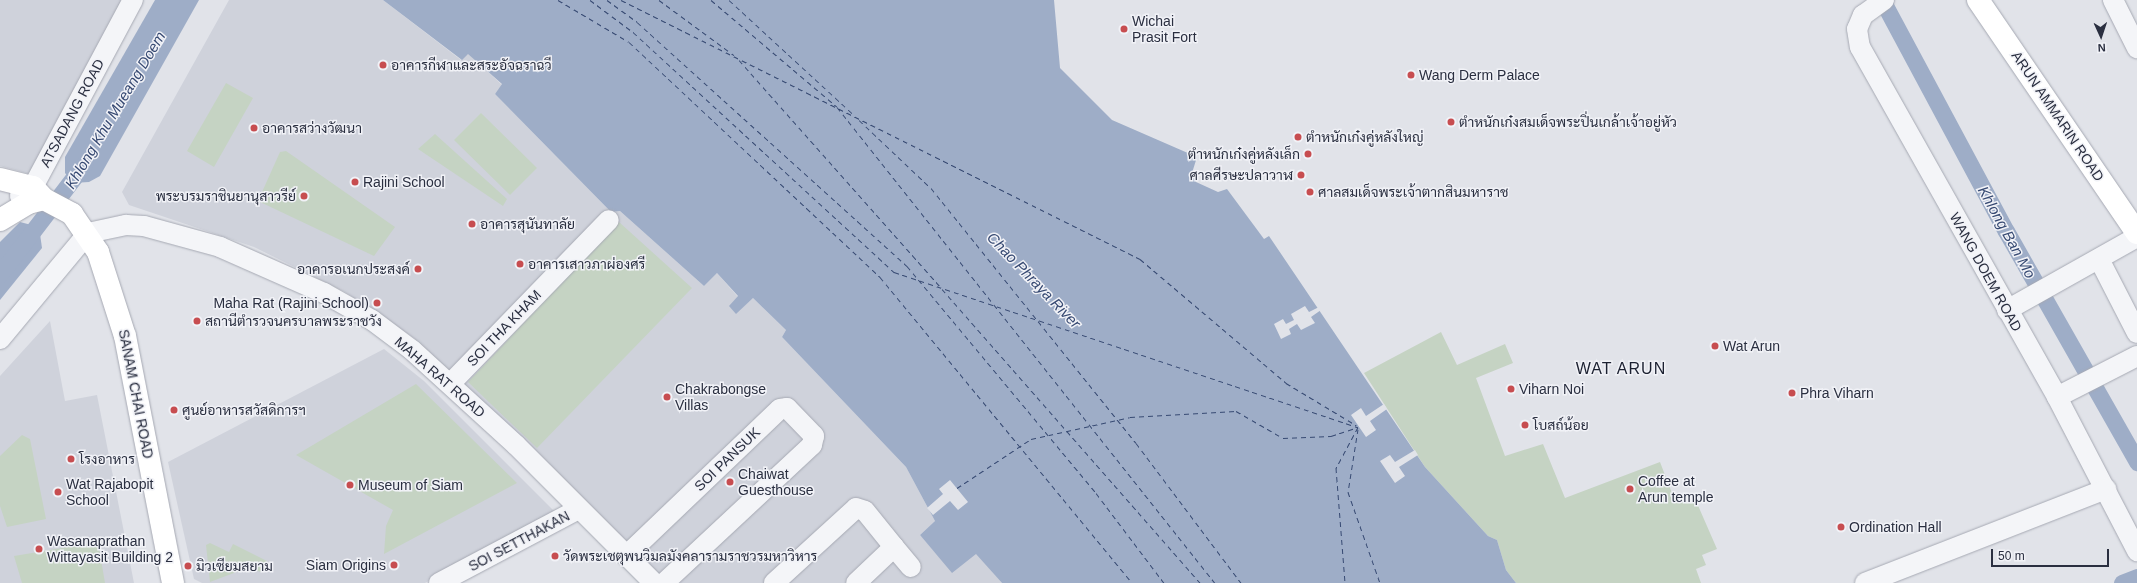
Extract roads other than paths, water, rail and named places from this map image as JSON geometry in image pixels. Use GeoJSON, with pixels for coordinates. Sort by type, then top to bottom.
{"type":"FeatureCollection","features":[{"type":"Feature","properties":{"kind":"main road","name":"ARUN AMMARIN ROAD"},"geometry":{"type":"LineString","coordinates":[[1978,0],[2137,233]]}},
{"type":"Feature","properties":{"kind":"main road"},"geometry":{"type":"LineString","coordinates":[[0,179],[39,193],[28,203],[0,218]]}},
{"type":"Feature","properties":{"kind":"main road","name":"SANAM CHAI ROAD"},"geometry":{"type":"LineString","coordinates":[[39,193],[72,214],[88,233],[108,277],[125,336],[173,583]]}},
{"type":"Feature","properties":{"kind":"street","name":"ATSADANG ROAD"},"geometry":{"type":"LineString","coordinates":[[39,193],[133,0]]}},
{"type":"Feature","properties":{"kind":"street"},"geometry":{"type":"LineString","coordinates":[[2113,0],[2137,48]]}},
{"type":"Feature","properties":{"kind":"street","name":"WANG DOEM ROAD"},"geometry":{"type":"LineString","coordinates":[[1870,5],[1857,29],[1860,47],[2057,397],[2137,551]]}},
{"type":"Feature","properties":{"kind":"street","name":"SOI THA KHAM"},"geometry":{"type":"LineString","coordinates":[[450,384],[609,220]]}},
{"type":"Feature","properties":{"kind":"street","name":"MAHA RAT ROAD"},"geometry":{"type":"LineString","coordinates":[[88,233],[126,225],[144,226],[220,247],[324,293],[372,320],[450,384],[516,445],[577,510],[627,555],[654,583]]}},
{"type":"Feature","properties":{"kind":"street"},"geometry":{"type":"LineString","coordinates":[[0,339],[88,233]]}},
{"type":"Feature","properties":{"kind":"street"},"geometry":{"type":"LineString","coordinates":[[2007,310],[2137,237]]}},
{"type":"Feature","properties":{"kind":"street"},"geometry":{"type":"LineString","coordinates":[[2099,259],[2137,333]]}},
{"type":"Feature","properties":{"kind":"street"},"geometry":{"type":"LineString","coordinates":[[2057,397],[2137,356]]}},
{"type":"Feature","properties":{"kind":"street","name":"SOI PANSUK"},"geometry":{"type":"LineString","coordinates":[[627,555],[780,409],[787,408],[814,436],[812,445],[664,583]]}},
{"type":"Feature","properties":{"kind":"street"},"geometry":{"type":"LineString","coordinates":[[1865,583],[2106,489]]}},
{"type":"Feature","properties":{"kind":"street"},"geometry":{"type":"LineString","coordinates":[[774,583],[856,508],[865,511],[911,567]]}},
{"type":"Feature","properties":{"kind":"street","name":"SOI SETTHAKAN"},"geometry":{"type":"LineString","coordinates":[[439,583],[577,510]]}},
{"type":"Feature","properties":{"kind":"street"},"geometry":{"type":"LineString","coordinates":[[856,583],[894,547]]}},
{"type":"Feature","properties":{"kind":"water"},"geometry":{"type":"Polygon","coordinates":[[[155,0],[199,0],[100,176],[89,182],[73,183],[65,173],[65,157],[155,0]]]}},
{"type":"Feature","properties":{"kind":"water","name":"Chao Phraya River"},"geometry":{"type":"Polygon","coordinates":[[[383,0],[1054,0],[1060,68],[1112,120],[1197,157],[1192,173],[1196,182],[1218,192],[1227,189],[1264,239],[1269,236],[1425,467],[1488,536],[1497,540],[1506,570],[1516,583],[1002,583],[976,554],[952,573],[920,535],[935,521],[906,467],[782,337],[786,330],[753,298],[736,314],[729,306],[738,296],[717,273],[704,286],[620,211],[611,212],[495,94],[502,84],[468,54],[462,60],[383,0]]]}},
{"type":"Feature","properties":{"kind":"water"},"geometry":{"type":"Polygon","coordinates":[[[20,222],[39,227],[42,248],[0,300],[0,242],[20,222]]]}},
{"type":"Feature","properties":{"kind":"waterway","name":"Khlong Ban Mo"},"geometry":{"type":"LineString","coordinates":[[1882,0],[2006,231],[2137,462]]}},
{"type":"Feature","properties":{"kind":"waterway","name":"Khlong Khu Mueang Doem"},"geometry":{"type":"LineString","coordinates":[[0,274],[85,163]]}},
{"type":"Feature","properties":{"kind":"waterway"},"geometry":{"type":"LineString","coordinates":[[2122,583],[2137,577]]}},
{"type":"Feature","properties":{"kind":"place","name":"Wichai Prasit Fort"},"geometry":{"type":"Point","coordinates":[1124,29]}},
{"type":"Feature","properties":{"kind":"place","name":"อาคารกีฬาและสระอัจฉราฉวี"},"geometry":{"type":"Point","coordinates":[383,65]}},
{"type":"Feature","properties":{"kind":"place","name":"Wang Derm Palace"},"geometry":{"type":"Point","coordinates":[1411,75]}},
{"type":"Feature","properties":{"kind":"place","name":"ตำหนักเก๋งสมเด็จพระปิ่นเกล้าเจ้าอยู่หัว"},"geometry":{"type":"Point","coordinates":[1451,122]}},
{"type":"Feature","properties":{"kind":"place","name":"อาคารสว่างวัฒนา"},"geometry":{"type":"Point","coordinates":[254,128]}},
{"type":"Feature","properties":{"kind":"place","name":"ตำหนักเก๋งคู่หลังใหญ่"},"geometry":{"type":"Point","coordinates":[1298,137]}},
{"type":"Feature","properties":{"kind":"place","name":"ตำหนักเก๋งคู่หลังเล็ก"},"geometry":{"type":"Point","coordinates":[1308,154]}},
{"type":"Feature","properties":{"kind":"place","name":"ศาลศีรษะปลาวาฬ"},"geometry":{"type":"Point","coordinates":[1301,175]}},
{"type":"Feature","properties":{"kind":"place","name":"Rajini School"},"geometry":{"type":"Point","coordinates":[355,182]}},
{"type":"Feature","properties":{"kind":"place","name":"ศาลสมเด็จพระเจ้าตากสินมหาราช"},"geometry":{"type":"Point","coordinates":[1310,192]}},
{"type":"Feature","properties":{"kind":"place","name":"พระบรมราชินยานุสาวรีย์"},"geometry":{"type":"Point","coordinates":[304,196]}},
{"type":"Feature","properties":{"kind":"place","name":"อาคารสุนันทาลัย"},"geometry":{"type":"Point","coordinates":[472,224]}},
{"type":"Feature","properties":{"kind":"place","name":"อาคารเสาวภาผ่องศรี"},"geometry":{"type":"Point","coordinates":[520,264]}},
{"type":"Feature","properties":{"kind":"place","name":"อาคารอเนกประสงค์"},"geometry":{"type":"Point","coordinates":[418,269]}},
{"type":"Feature","properties":{"kind":"place","name":"Maha Rat (Rajini School)"},"geometry":{"type":"Point","coordinates":[377,303]}},
{"type":"Feature","properties":{"kind":"place","name":"สถานีตำรวจนครบาลพระราชวัง"},"geometry":{"type":"Point","coordinates":[197,321]}},
{"type":"Feature","properties":{"kind":"place","name":"Wat Arun"},"geometry":{"type":"Point","coordinates":[1715,346]}},
{"type":"Feature","properties":{"kind":"place","name":"Viharn Noi"},"geometry":{"type":"Point","coordinates":[1511,389]}},
{"type":"Feature","properties":{"kind":"place","name":"Phra Viharn"},"geometry":{"type":"Point","coordinates":[1792,393]}},
{"type":"Feature","properties":{"kind":"place","name":"Chakrabongse Villas"},"geometry":{"type":"Point","coordinates":[667,397]}},
{"type":"Feature","properties":{"kind":"place","name":"ศูนย์อาหารสวัสดิการฯ"},"geometry":{"type":"Point","coordinates":[174,410]}},
{"type":"Feature","properties":{"kind":"place","name":"โบสถ์น้อย"},"geometry":{"type":"Point","coordinates":[1525,425]}},
{"type":"Feature","properties":{"kind":"place","name":"โรงอาหาร"},"geometry":{"type":"Point","coordinates":[71,459]}},
{"type":"Feature","properties":{"kind":"place","name":"Chaiwat Guesthouse"},"geometry":{"type":"Point","coordinates":[730,482]}},
{"type":"Feature","properties":{"kind":"place","name":"Museum of Siam"},"geometry":{"type":"Point","coordinates":[350,485]}},
{"type":"Feature","properties":{"kind":"place","name":"Coffee at Arun temple"},"geometry":{"type":"Point","coordinates":[1630,489]}},
{"type":"Feature","properties":{"kind":"place","name":"Wat Rajabopit School"},"geometry":{"type":"Point","coordinates":[58,492]}},
{"type":"Feature","properties":{"kind":"place","name":"Ordination Hall"},"geometry":{"type":"Point","coordinates":[1841,527]}},
{"type":"Feature","properties":{"kind":"place","name":"Wasanaprathan Wittayasit Building 2"},"geometry":{"type":"Point","coordinates":[39,549]}},
{"type":"Feature","properties":{"kind":"place","name":"วัดพระเชตุพนวิมลมังคลารามราชวรมหาวิหาร"},"geometry":{"type":"Point","coordinates":[555,556]}},
{"type":"Feature","properties":{"kind":"place","name":"Siam Origins"},"geometry":{"type":"Point","coordinates":[394,565]}},
{"type":"Feature","properties":{"kind":"place","name":"มิวเซียมสยาม"},"geometry":{"type":"Point","coordinates":[188,566]}},
{"type":"Feature","properties":{"kind":"district","name":"WAT ARUN"},"geometry":{"type":"Point","coordinates":[1621,369]}}]}
